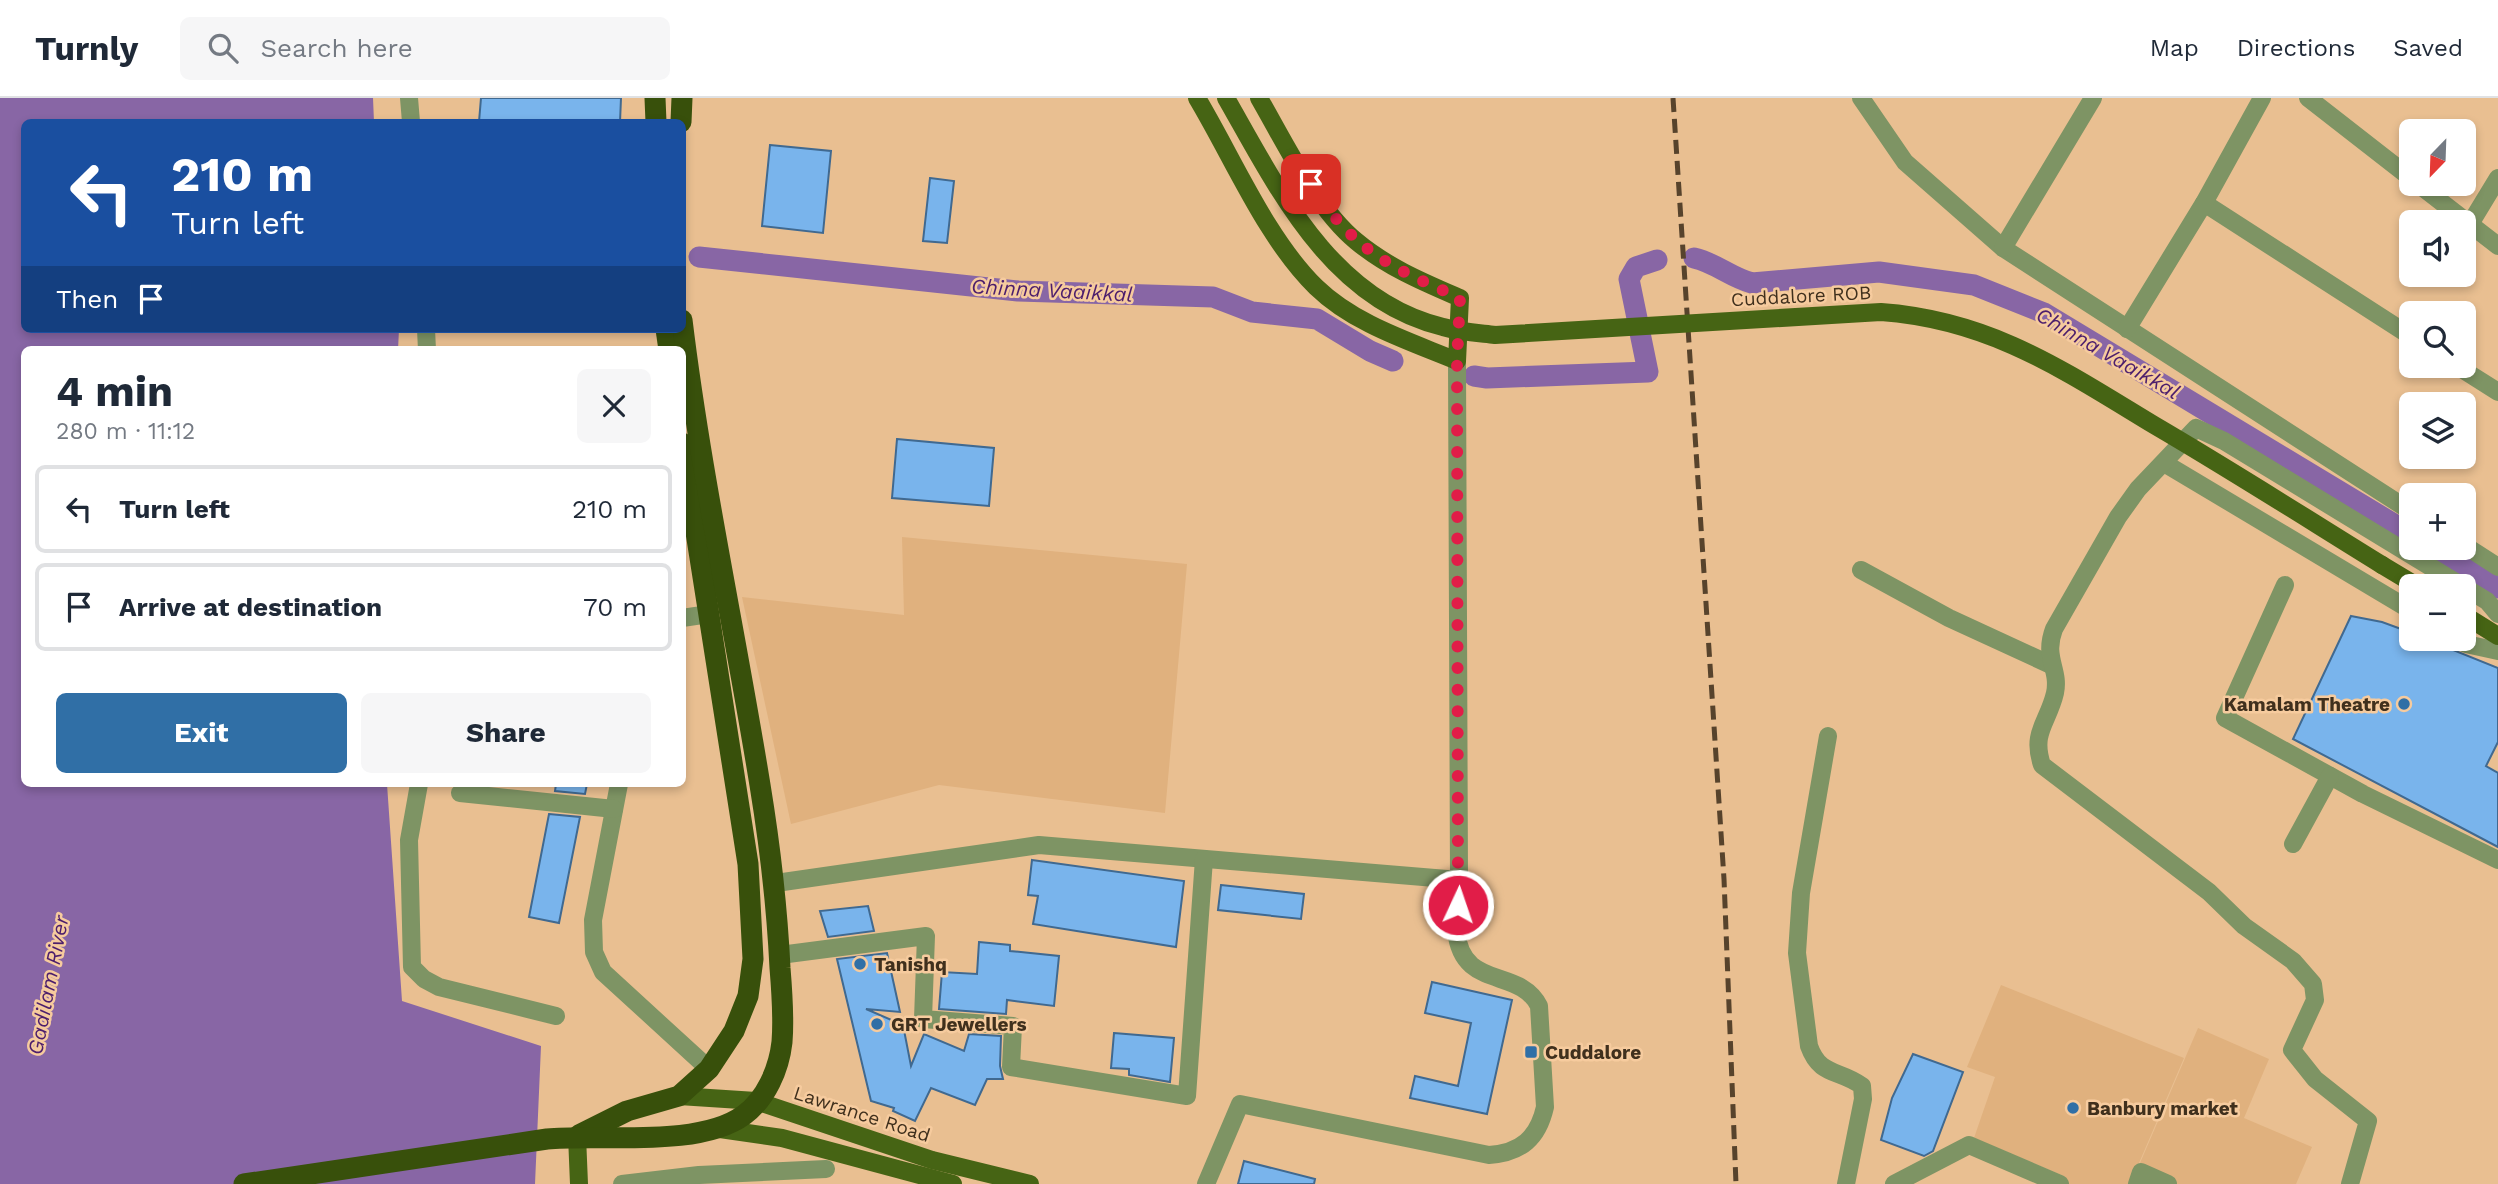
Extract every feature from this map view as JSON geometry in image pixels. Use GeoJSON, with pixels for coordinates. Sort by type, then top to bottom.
{"type":"FeatureCollection","features":[{"type":"Feature","properties":{"kind":"highway"},"geometry":{"type":"LineString","coordinates":[[655,98],[656,119]]}},
{"type":"Feature","properties":{"kind":"highway"},"geometry":{"type":"LineString","coordinates":[[681,119],[682,98]]}},
{"type":"Feature","properties":{"kind":"highway"},"geometry":{"type":"LineString","coordinates":[[244,1184],[547,1139],[577,1136],[632,1138],[720,1129],[746,1114],[771,1083],[782,1043],[776,883],[686,350]]}},
{"type":"Feature","properties":{"kind":"highway"},"geometry":{"type":"LineString","coordinates":[[577,1136],[627,1111],[679,1096],[709,1069],[734,1031],[748,996],[753,959],[748,864],[686,468]]}},
{"type":"Feature","properties":{"kind":"main road"},"geometry":{"type":"LineString","coordinates":[[1197,98],[1276,235],[1317,287],[1367,323],[1457,361],[1460,298],[1394,269],[1354,240],[1322,202],[1259,98]]}},
{"type":"Feature","properties":{"kind":"main road","name":"Cuddalore ROB"},"geometry":{"type":"LineString","coordinates":[[1226,98],[1281,195],[1344,274],[1387,304],[1441,327],[1495,335],[1881,313],[1924,315],[1986,333],[2049,362],[2399,575]]}},
{"type":"Feature","properties":{"kind":"main road"},"geometry":{"type":"LineString","coordinates":[[2476,622],[2498,636]]}},
{"type":"Feature","properties":{"kind":"main road","name":"Lawrance Road"},"geometry":{"type":"LineString","coordinates":[[679,1096],[757,1101],[932,1160],[1030,1184]]}},
{"type":"Feature","properties":{"kind":"main road"},"geometry":{"type":"LineString","coordinates":[[720,1129],[782,1138],[953,1184]]}},
{"type":"Feature","properties":{"kind":"main road"},"geometry":{"type":"LineString","coordinates":[[577,1136],[579,1184]]}},
{"type":"Feature","properties":{"kind":"street"},"geometry":{"type":"LineString","coordinates":[[409,98],[411,119]]}},
{"type":"Feature","properties":{"kind":"street"},"geometry":{"type":"LineString","coordinates":[[1861,98],[1905,162],[2003,248],[2399,504]]}},
{"type":"Feature","properties":{"kind":"street"},"geometry":{"type":"LineString","coordinates":[[2003,248],[2093,98]]}},
{"type":"Feature","properties":{"kind":"street"},"geometry":{"type":"LineString","coordinates":[[2127,329],[2204,203],[2262,98]]}},
{"type":"Feature","properties":{"kind":"street"},"geometry":{"type":"LineString","coordinates":[[2308,98],[2399,169]]}},
{"type":"Feature","properties":{"kind":"street"},"geometry":{"type":"LineString","coordinates":[[2476,214],[2498,178]]}},
{"type":"Feature","properties":{"kind":"street"},"geometry":{"type":"LineString","coordinates":[[2434,196],[2452,210]]}},
{"type":"Feature","properties":{"kind":"street"},"geometry":{"type":"LineString","coordinates":[[2204,203],[2399,329]]}},
{"type":"Feature","properties":{"kind":"street"},"geometry":{"type":"LineString","coordinates":[[2476,229],[2498,246]]}},
{"type":"Feature","properties":{"kind":"street"},"geometry":{"type":"LineString","coordinates":[[1206,1184],[1240,1104],[1489,1155],[1505,1154],[1521,1148],[1533,1137],[1541,1123],[1545,1107],[1539,1006],[1534,995],[1521,986],[1477,972],[1464,954],[1456,931],[1460,880],[1457,361]]}},
{"type":"Feature","properties":{"kind":"street"},"geometry":{"type":"LineString","coordinates":[[2476,378],[2498,392]]}},
{"type":"Feature","properties":{"kind":"street"},"geometry":{"type":"LineString","coordinates":[[2350,1184],[2368,1121],[2315,1079],[2292,1050],[2315,1000],[2313,984],[2293,961],[2244,926],[2208,892],[2042,765],[2037,748],[2040,729],[2054,694],[2056,681],[2050,665],[2048,646],[2054,629],[2097,552],[2138,489],[2196,428],[2224,442],[2442,574]]}},
{"type":"Feature","properties":{"kind":"street"},"geometry":{"type":"LineString","coordinates":[[2164,463],[2399,603]]}},
{"type":"Feature","properties":{"kind":"street"},"geometry":{"type":"LineString","coordinates":[[2476,553],[2498,567]]}},
{"type":"Feature","properties":{"kind":"street"},"geometry":{"type":"LineString","coordinates":[[1861,570],[1949,618],[2050,665]]}},
{"type":"Feature","properties":{"kind":"street"},"geometry":{"type":"LineString","coordinates":[[2285,585],[2225,718],[2330,776],[2498,860]]}},
{"type":"Feature","properties":{"kind":"street"},"geometry":{"type":"LineString","coordinates":[[2476,595],[2487,601],[2498,614]]}},
{"type":"Feature","properties":{"kind":"street"},"geometry":{"type":"LineString","coordinates":[[686,617],[709,614]]}},
{"type":"Feature","properties":{"kind":"street"},"geometry":{"type":"LineString","coordinates":[[2476,645],[2498,651]]}},
{"type":"Feature","properties":{"kind":"street"},"geometry":{"type":"LineString","coordinates":[[1829,736],[1801,893],[1797,953],[1809,1046],[1814,1061],[1825,1070],[1849,1076],[1862,1086],[1863,1099],[1846,1184]]}},
{"type":"Feature","properties":{"kind":"street"},"geometry":{"type":"LineString","coordinates":[[2293,844],[2330,776]]}},
{"type":"Feature","properties":{"kind":"street"},"geometry":{"type":"LineString","coordinates":[[418,787],[409,840],[412,967],[424,979],[439,987],[556,1016]]}},
{"type":"Feature","properties":{"kind":"street"},"geometry":{"type":"LineString","coordinates":[[618,787],[593,920],[594,952],[603,972],[709,1069]]}},
{"type":"Feature","properties":{"kind":"street"},"geometry":{"type":"LineString","coordinates":[[460,793],[614,809]]}},
{"type":"Feature","properties":{"kind":"street"},"geometry":{"type":"LineString","coordinates":[[776,883],[1039,845],[1460,880]]}},
{"type":"Feature","properties":{"kind":"street"},"geometry":{"type":"LineString","coordinates":[[780,955],[926,936],[923,1019],[1013,1026],[1011,1067],[1187,1096],[1204,859]]}},
{"type":"Feature","properties":{"kind":"street"},"geometry":{"type":"LineString","coordinates":[[1894,1184],[1969,1145],[2060,1184]]}},
{"type":"Feature","properties":{"kind":"street"},"geometry":{"type":"LineString","coordinates":[[622,1184],[699,1175],[826,1168]]}},
{"type":"Feature","properties":{"kind":"street"},"geometry":{"type":"LineString","coordinates":[[2137,1184],[2141,1172],[2168,1184]]}},
{"type":"Feature","properties":{"kind":"shaded area"},"geometry":{"type":"Polygon","coordinates":[[[902,537],[1187,564],[1165,813],[939,785],[791,824],[742,597],[904,615],[902,537]]]}},
{"type":"Feature","properties":{"kind":"shaded area","name":"Banbury market"},"geometry":{"type":"Polygon","coordinates":[[[2001,985],[2184,1058],[2130,1184],[2063,1184],[2064,1176],[1974,1138],[1995,1077],[1967,1067],[2001,985]]]}},
{"type":"Feature","properties":{"kind":"shaded area"},"geometry":{"type":"Polygon","coordinates":[[[2198,1028],[2269,1059],[2244,1118],[2312,1147],[2296,1184],[2131,1184],[2198,1028]]]}},
{"type":"Feature","properties":{"kind":"water","name":"Gadilam River"},"geometry":{"type":"Polygon","coordinates":[[[0,98],[373,98],[374,119],[21,119],[21,333],[399,333],[398,346],[21,346],[21,787],[387,787],[402,1001],[541,1046],[535,1184],[0,1184],[0,98]]]}},
{"type":"Feature","properties":{"kind":"building"},"geometry":{"type":"Polygon","coordinates":[[[481,98],[621,98],[620,119],[479,119],[481,98]]]}},
{"type":"Feature","properties":{"kind":"building"},"geometry":{"type":"Polygon","coordinates":[[[770,145],[831,151],[823,233],[762,226],[770,145]]]}},
{"type":"Feature","properties":{"kind":"building"},"geometry":{"type":"Polygon","coordinates":[[[930,178],[954,181],[947,243],[923,241],[930,178]]]}},
{"type":"Feature","properties":{"kind":"building"},"geometry":{"type":"Polygon","coordinates":[[[897,439],[994,448],[989,506],[892,498],[897,439]]]}},
{"type":"Feature","properties":{"kind":"building","name":"Kamalam Theatre"},"geometry":{"type":"Polygon","coordinates":[[[2351,616],[2399,628],[2399,651],[2456,651],[2498,668],[2498,742],[2486,766],[2498,773],[2498,847],[2293,739],[2351,616]]]}},
{"type":"Feature","properties":{"kind":"building"},"geometry":{"type":"Polygon","coordinates":[[[556,787],[586,787],[585,794],[555,791],[556,787]]]}},
{"type":"Feature","properties":{"kind":"building"},"geometry":{"type":"Polygon","coordinates":[[[549,814],[580,817],[559,923],[529,917],[549,814]]]}},
{"type":"Feature","properties":{"kind":"building"},"geometry":{"type":"Polygon","coordinates":[[[1032,860],[1184,881],[1176,947],[1033,924],[1038,896],[1028,895],[1032,860]]]}},
{"type":"Feature","properties":{"kind":"building"},"geometry":{"type":"Polygon","coordinates":[[[1221,885],[1304,894],[1301,919],[1218,910],[1221,885]]]}},
{"type":"Feature","properties":{"kind":"building"},"geometry":{"type":"Polygon","coordinates":[[[868,906],[874,931],[828,937],[820,911],[868,906]]]}},
{"type":"Feature","properties":{"kind":"building"},"geometry":{"type":"Polygon","coordinates":[[[979,942],[1010,945],[1010,951],[1059,956],[1054,1006],[1007,1000],[1006,1014],[939,1009],[942,972],[977,974],[979,942]]]}},
{"type":"Feature","properties":{"kind":"building"},"geometry":{"type":"Polygon","coordinates":[[[887,953],[900,1012],[866,1009],[903,1025],[911,1066],[924,1034],[964,1051],[969,1034],[1001,1036],[1000,1066],[1003,1079],[987,1079],[975,1105],[931,1088],[915,1121],[893,1111],[894,1108],[871,1101],[837,959],[887,953]]]}},
{"type":"Feature","properties":{"kind":"building"},"geometry":{"type":"Polygon","coordinates":[[[1432,982],[1512,1000],[1487,1114],[1410,1098],[1415,1076],[1458,1086],[1471,1023],[1425,1013],[1432,982]]]}},
{"type":"Feature","properties":{"kind":"building"},"geometry":{"type":"Polygon","coordinates":[[[1114,1033],[1174,1038],[1170,1082],[1129,1075],[1129,1069],[1111,1068],[1114,1033]]]}},
{"type":"Feature","properties":{"kind":"building"},"geometry":{"type":"Polygon","coordinates":[[[1913,1054],[1963,1072],[1933,1151],[1924,1156],[1881,1140],[1892,1098],[1913,1054]]]}},
{"type":"Feature","properties":{"kind":"building"},"geometry":{"type":"Polygon","coordinates":[[[1244,1161],[1315,1179],[1314,1184],[1238,1184],[1244,1161]]]}},
{"type":"Feature","properties":{"kind":"waterway","name":"Chinna Vaaikkal"},"geometry":{"type":"LineString","coordinates":[[699,257],[1018,291],[1213,297],[1252,312],[1317,319],[1370,351],[1393,361]]}},
{"type":"Feature","properties":{"kind":"waterway","name":"Chinna Vaaikkal"},"geometry":{"type":"LineString","coordinates":[[1694,258],[1752,283],[1879,272],[1974,285],[2044,313],[2399,527]]}},
{"type":"Feature","properties":{"kind":"waterway","name":"Chinna Vaaikkal"},"geometry":{"type":"LineString","coordinates":[[1474,376],[1487,378],[1648,372],[1629,279],[1636,267],[1657,260]]}},
{"type":"Feature","properties":{"kind":"waterway","name":"Chinna Vaaikkal"},"geometry":{"type":"LineString","coordinates":[[2452,560],[2498,588]]}},
{"type":"Feature","properties":{"kind":"railway"},"geometry":{"type":"LineString","coordinates":[[1673,98],[1724,879],[1736,1184]]}},
{"type":"Feature","properties":{"kind":"place","name":"Kamalam Theatre"},"geometry":{"type":"Point","coordinates":[2404,704]}},
{"type":"Feature","properties":{"kind":"place","name":"Tanishq"},"geometry":{"type":"Point","coordinates":[860,964]}},
{"type":"Feature","properties":{"kind":"place","name":"GRT Jewellers"},"geometry":{"type":"Point","coordinates":[877,1024]}},
{"type":"Feature","properties":{"kind":"place","name":"Cuddalore"},"geometry":{"type":"Point","coordinates":[1531,1052]}},
{"type":"Feature","properties":{"kind":"place","name":"Banbury market"},"geometry":{"type":"Point","coordinates":[2073,1108]}},
{"type":"Feature","properties":{"kind":"route"},"geometry":{"type":"LineString","coordinates":[[1311,184],[1322,202],[1354,240],[1394,269],[1460,298],[1457,361],[1458,905]]}}]}
